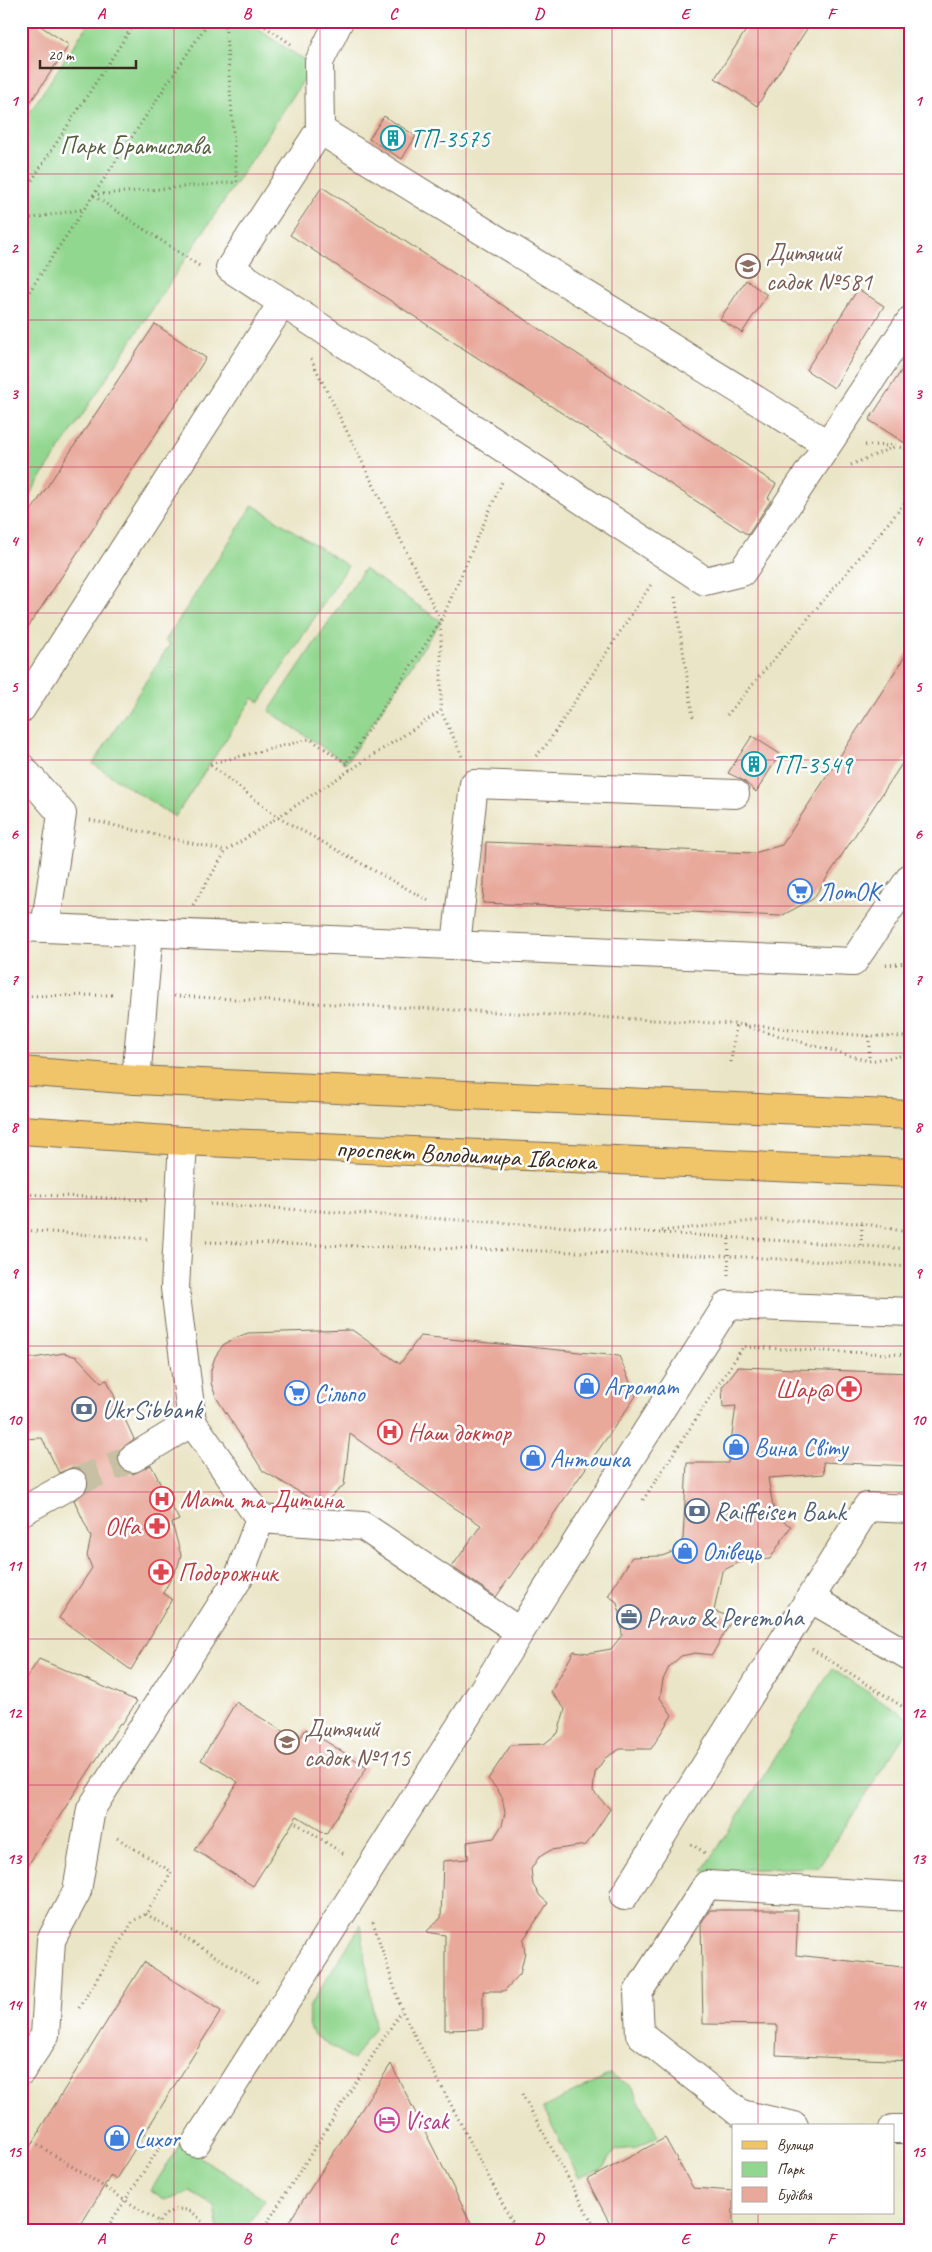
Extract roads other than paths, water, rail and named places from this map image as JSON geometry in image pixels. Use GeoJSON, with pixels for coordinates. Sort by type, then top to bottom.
{"type":"FeatureCollection","features":[{"type":"Feature","properties":{"kind":"main road"},"geometry":{"type":"LineString","coordinates":[[21,1071],[136,1080],[911,1115]]}},
{"type":"Feature","properties":{"kind":"main road","name":"проспект Володимира Івасюка"},"geometry":{"type":"LineString","coordinates":[[21,1130],[183,1141],[911,1173]]}},
{"type":"Feature","properties":{"kind":"lane"},"geometry":{"type":"LineString","coordinates":[[339,21],[319,62],[320,130],[230,268],[705,581],[742,572],[911,320]]}},
{"type":"Feature","properties":{"kind":"lane"},"geometry":{"type":"LineString","coordinates":[[320,130],[827,444]]}},
{"type":"Feature","properties":{"kind":"lane"},"geometry":{"type":"LineString","coordinates":[[21,709],[283,302]]}},
{"type":"Feature","properties":{"kind":"lane"},"geometry":{"type":"LineString","coordinates":[[21,767],[62,814],[33,928],[853,962],[911,877]]}},
{"type":"Feature","properties":{"kind":"lane"},"geometry":{"type":"LineString","coordinates":[[456,945],[474,784],[735,794]]}},
{"type":"Feature","properties":{"kind":"lane"},"geometry":{"type":"LineString","coordinates":[[136,1080],[149,932]]}},
{"type":"Feature","properties":{"kind":"lane"},"geometry":{"type":"LineString","coordinates":[[183,1141],[175,1288],[192,1422],[260,1519]]}},
{"type":"Feature","properties":{"kind":"lane"},"geometry":{"type":"LineString","coordinates":[[196,2143],[728,1305],[911,1312]]}},
{"type":"Feature","properties":{"kind":"lane"},"geometry":{"type":"LineString","coordinates":[[133,1458],[192,1422]]}},
{"type":"Feature","properties":{"kind":"lane"},"geometry":{"type":"LineString","coordinates":[[21,1512],[73,1483]]}},
{"type":"Feature","properties":{"kind":"lane"},"geometry":{"type":"LineString","coordinates":[[624,1896],[867,1507],[911,1509]]}},
{"type":"Feature","properties":{"kind":"lane"},"geometry":{"type":"LineString","coordinates":[[260,1519],[363,1526],[520,1632]]}},
{"type":"Feature","properties":{"kind":"lane"},"geometry":{"type":"LineString","coordinates":[[21,2071],[45,2034],[51,1940],[77,1891],[91,1809],[238,1579],[260,1519]]}},
{"type":"Feature","properties":{"kind":"lane"},"geometry":{"type":"LineString","coordinates":[[810,1598],[911,1657]]}},
{"type":"Feature","properties":{"kind":"lane"},"geometry":{"type":"LineString","coordinates":[[785,2124],[741,2114],[640,2034],[638,1992],[707,1885],[911,1897]]}},
{"type":"Feature","properties":{"kind":"lane"},"geometry":{"type":"LineString","coordinates":[[894,2129],[911,2129]]}},
{"type":"Feature","properties":{"kind":"tunnel"},"geometry":{"type":"LineString","coordinates":[[73,1483],[133,1458]]}},
{"type":"Feature","properties":{"kind":"place","name":"ТП-3575"},"geometry":{"type":"Point","coordinates":[393,138]}},
{"type":"Feature","properties":{"kind":"place","name":"Дитячий садок №581"},"geometry":{"type":"Point","coordinates":[748,266]}},
{"type":"Feature","properties":{"kind":"place","name":"ТП-3549"},"geometry":{"type":"Point","coordinates":[754,764]}},
{"type":"Feature","properties":{"kind":"place","name":"ЛотОК"},"geometry":{"type":"Point","coordinates":[800,891]}},
{"type":"Feature","properties":{"kind":"place","name":"Агромат"},"geometry":{"type":"Point","coordinates":[587,1386]}},
{"type":"Feature","properties":{"kind":"place","name":"Шар@"},"geometry":{"type":"Point","coordinates":[849,1389]}},
{"type":"Feature","properties":{"kind":"place","name":"Сільпо"},"geometry":{"type":"Point","coordinates":[297,1393]}},
{"type":"Feature","properties":{"kind":"place","name":"UkrSibbank"},"geometry":{"type":"Point","coordinates":[84,1409]}},
{"type":"Feature","properties":{"kind":"place","name":"Наш доктор"},"geometry":{"type":"Point","coordinates":[390,1432]}},
{"type":"Feature","properties":{"kind":"place","name":"Вина Світу"},"geometry":{"type":"Point","coordinates":[736,1447]}},
{"type":"Feature","properties":{"kind":"place","name":"Антошка"},"geometry":{"type":"Point","coordinates":[533,1458]}},
{"type":"Feature","properties":{"kind":"place","name":"Мати та Дитина"},"geometry":{"type":"Point","coordinates":[162,1499]}},
{"type":"Feature","properties":{"kind":"place","name":"Raiffeisen Bank"},"geometry":{"type":"Point","coordinates":[697,1511]}},
{"type":"Feature","properties":{"kind":"place","name":"Olfa"},"geometry":{"type":"Point","coordinates":[157,1526]}},
{"type":"Feature","properties":{"kind":"place","name":"Олівець"},"geometry":{"type":"Point","coordinates":[685,1551]}},
{"type":"Feature","properties":{"kind":"place","name":"Подорожник"},"geometry":{"type":"Point","coordinates":[161,1572]}},
{"type":"Feature","properties":{"kind":"place","name":"Pravo & Peremoha"},"geometry":{"type":"Point","coordinates":[629,1617]}},
{"type":"Feature","properties":{"kind":"place","name":"Дитячий садок №115"},"geometry":{"type":"Point","coordinates":[287,1742]}},
{"type":"Feature","properties":{"kind":"place","name":"Visak"},"geometry":{"type":"Point","coordinates":[387,2120]}},
{"type":"Feature","properties":{"kind":"place","name":"Luxor"},"geometry":{"type":"Point","coordinates":[117,2138]}},
{"type":"Feature","properties":{"kind":"park label","name":"Парк Братислава"},"geometry":{"type":"Point","coordinates":[135,145]}}]}
